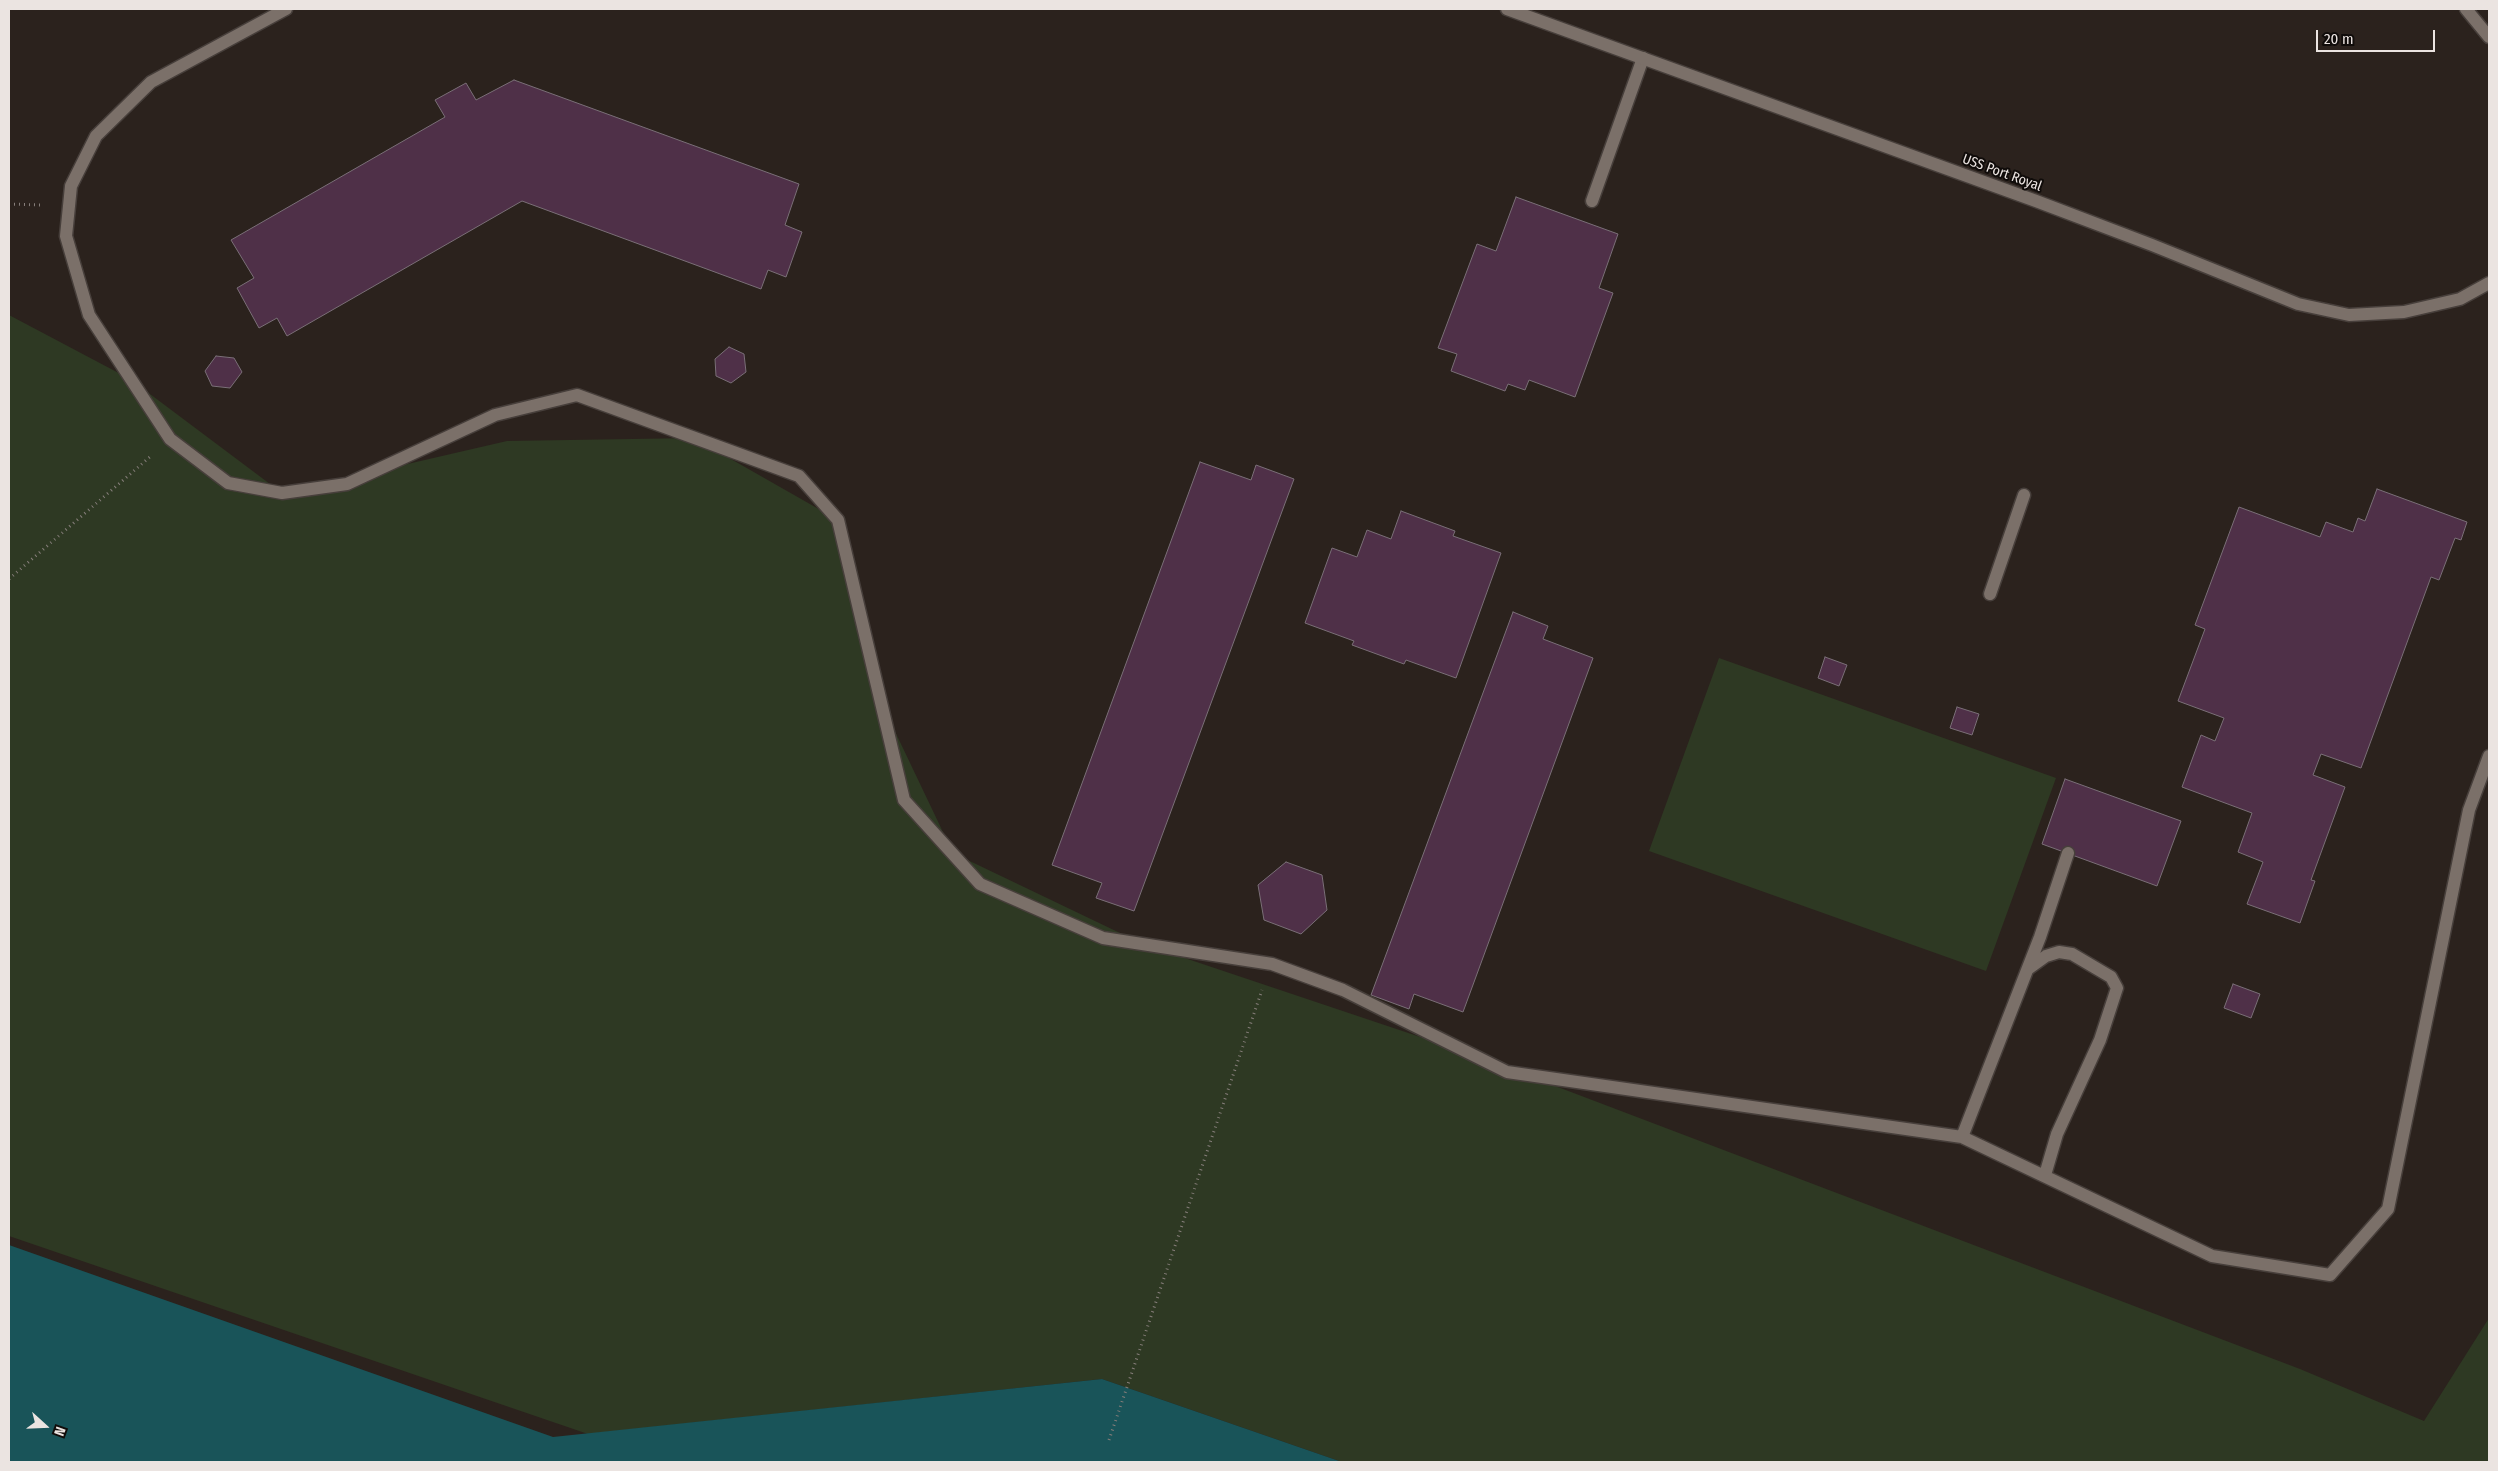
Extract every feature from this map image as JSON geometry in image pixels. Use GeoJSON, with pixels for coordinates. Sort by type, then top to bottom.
{"type":"FeatureCollection","features":[{"type":"Feature","properties":{"kind":"street"},"geometry":{"type":"LineString","coordinates":[[286,9],[151,82],[96,136],[71,186],[66,236],[89,315],[170,439],[228,483],[282,493],[347,484],[495,415],[577,396],[799,476],[838,520],[904,800],[980,884],[1103,938],[1272,964],[1343,990],[1507,1072],[1962,1137],[2045,1174],[2212,1256],[2330,1275],[2388,1209],[2469,810],[2489,756]]}},
{"type":"Feature","properties":{"kind":"street","name":"USS Port Royal"},"geometry":{"type":"LineString","coordinates":[[1507,9],[2152,245],[2298,304],[2349,315],[2404,312],[2460,299],[2489,283]]}},
{"type":"Feature","properties":{"kind":"street"},"geometry":{"type":"LineString","coordinates":[[2466,9],[2489,37]]}},
{"type":"Feature","properties":{"kind":"street"},"geometry":{"type":"LineString","coordinates":[[1592,201],[1643,58]]}},
{"type":"Feature","properties":{"kind":"street"},"geometry":{"type":"LineString","coordinates":[[1990,594],[2024,496]]}},
{"type":"Feature","properties":{"kind":"street"},"geometry":{"type":"LineString","coordinates":[[1962,1137],[2028,969],[2068,853]]}},
{"type":"Feature","properties":{"kind":"street"},"geometry":{"type":"LineString","coordinates":[[2028,969],[2046,956],[2059,952],[2072,954],[2111,977],[2117,988],[2100,1040],[2057,1134],[2045,1174]]}},
{"type":"Feature","properties":{"kind":"path"},"geometry":{"type":"LineString","coordinates":[[9,204],[69,205]]}},
{"type":"Feature","properties":{"kind":"path"},"geometry":{"type":"LineString","coordinates":[[9,579],[170,439]]}},
{"type":"Feature","properties":{"kind":"path"},"geometry":{"type":"LineString","coordinates":[[1109,1440],[1272,964]]}},
{"type":"Feature","properties":{"kind":"green space"},"geometry":{"type":"Polygon","coordinates":[[[9,315],[130,379],[282,493],[507,441],[694,438],[838,520],[880,700],[953,853],[1143,944],[1471,1054],[2300,1369],[2424,1421],[2489,1318],[2489,1462],[1342,1462],[1102,1379],[588,1434],[9,1236],[9,315]]]}},
{"type":"Feature","properties":{"kind":"green space"},"geometry":{"type":"Polygon","coordinates":[[[1719,658],[2056,778],[1986,971],[1649,851],[1719,658]]]}},
{"type":"Feature","properties":{"kind":"water"},"geometry":{"type":"Polygon","coordinates":[[[9,1245],[553,1437],[1102,1379],[1342,1462],[9,1462],[9,1245]]]}},
{"type":"Feature","properties":{"kind":"building"},"geometry":{"type":"Polygon","coordinates":[[[514,80],[799,184],[785,225],[802,232],[786,277],[768,270],[761,289],[522,201],[287,336],[277,318],[259,328],[237,288],[254,278],[231,240],[445,117],[435,100],[466,83],[476,100],[514,80]]]}},
{"type":"Feature","properties":{"kind":"building"},"geometry":{"type":"Polygon","coordinates":[[[1516,197],[1618,234],[1599,288],[1613,293],[1575,397],[1529,380],[1525,390],[1508,384],[1505,391],[1451,371],[1457,354],[1438,348],[1477,244],[1496,251],[1516,197]]]}},
{"type":"Feature","properties":{"kind":"building"},"geometry":{"type":"Polygon","coordinates":[[[729,347],[744,354],[746,372],[731,383],[716,376],[715,359],[729,347]]]}},
{"type":"Feature","properties":{"kind":"building"},"geometry":{"type":"Polygon","coordinates":[[[216,356],[234,358],[242,372],[230,388],[212,386],[205,371],[216,356]]]}},
{"type":"Feature","properties":{"kind":"building"},"geometry":{"type":"Polygon","coordinates":[[[1200,462],[1251,480],[1256,465],[1294,479],[1134,911],[1096,898],[1102,883],[1052,865],[1200,462]]]}},
{"type":"Feature","properties":{"kind":"building"},"geometry":{"type":"Polygon","coordinates":[[[2377,489],[2467,522],[2461,540],[2455,538],[2439,580],[2431,577],[2361,768],[2321,754],[2313,775],[2345,787],[2311,880],[2315,881],[2300,923],[2247,904],[2263,862],[2238,852],[2252,813],[2182,787],[2201,735],[2215,741],[2224,718],[2178,701],[2205,629],[2195,625],[2239,507],[2320,537],[2326,522],[2353,532],[2358,518],[2365,521],[2377,489]]]}},
{"type":"Feature","properties":{"kind":"building"},"geometry":{"type":"Polygon","coordinates":[[[1401,511],[1455,531],[1453,536],[1501,553],[1456,678],[1406,660],[1404,664],[1352,645],[1354,641],[1305,623],[1332,548],[1357,557],[1367,530],[1391,539],[1401,511]]]}},
{"type":"Feature","properties":{"kind":"building"},"geometry":{"type":"Polygon","coordinates":[[[1513,612],[1548,626],[1543,639],[1593,658],[1463,1012],[1414,994],[1409,1009],[1371,995],[1513,612]]]}},
{"type":"Feature","properties":{"kind":"building"},"geometry":{"type":"Polygon","coordinates":[[[1825,657],[1847,665],[1839,686],[1818,678],[1825,657]]]}},
{"type":"Feature","properties":{"kind":"building"},"geometry":{"type":"Polygon","coordinates":[[[1957,707],[1979,714],[1972,735],[1950,728],[1957,707]]]}},
{"type":"Feature","properties":{"kind":"building"},"geometry":{"type":"Polygon","coordinates":[[[2065,779],[2181,821],[2157,886],[2042,844],[2065,779]]]}},
{"type":"Feature","properties":{"kind":"building"},"geometry":{"type":"Polygon","coordinates":[[[1286,862],[1322,875],[1327,910],[1301,934],[1264,920],[1258,885],[1286,862]]]}},
{"type":"Feature","properties":{"kind":"building"},"geometry":{"type":"Polygon","coordinates":[[[2233,984],[2260,994],[2251,1018],[2224,1008],[2233,984]]]}}]}
